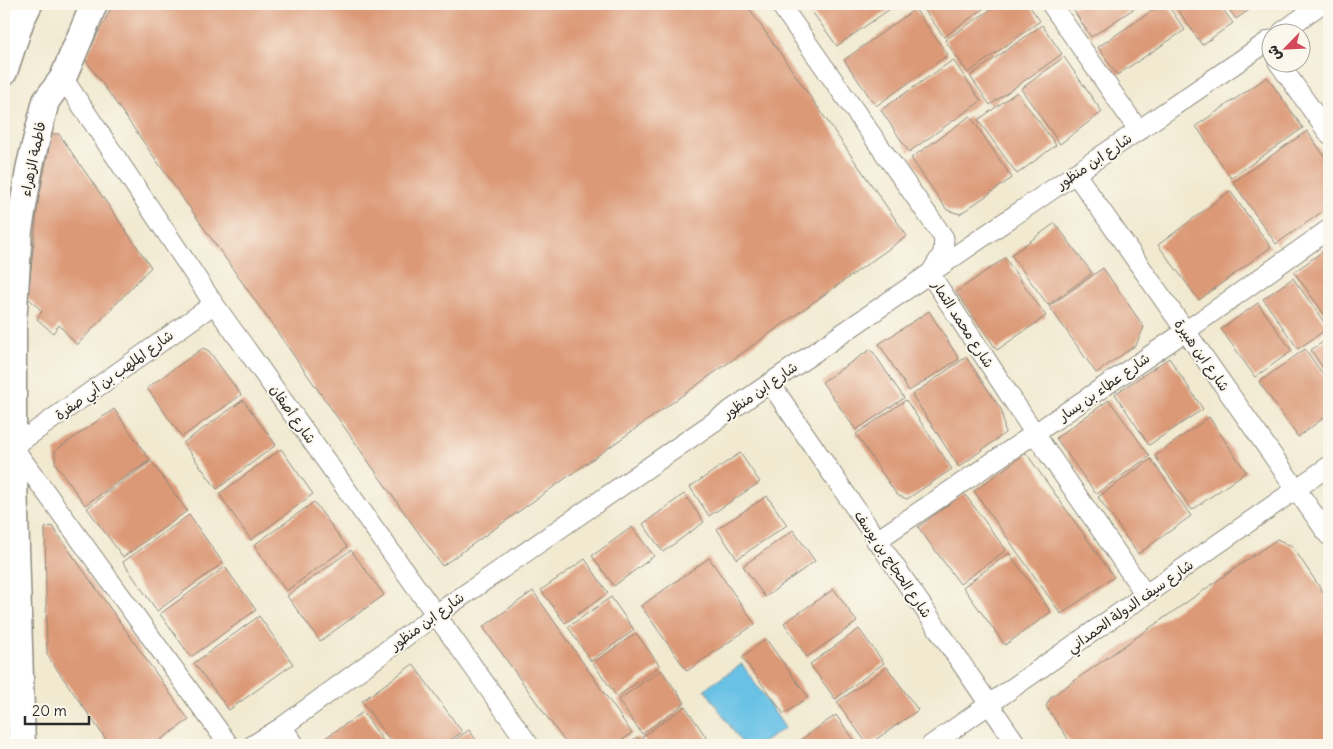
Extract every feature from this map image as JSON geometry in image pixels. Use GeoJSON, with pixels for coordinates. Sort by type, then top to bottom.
{"type":"FeatureCollection","features":[{"type":"Feature","properties":{"kind":"main road","name":"فاطمة الزهراء"},"geometry":{"type":"LineString","coordinates":[[22,745],[10,613],[13,324],[19,230],[30,165],[46,101],[62,78],[94,4]]}},
{"type":"Feature","properties":{"kind":"main road"},"geometry":{"type":"LineString","coordinates":[[4,72],[19,9]]}},
{"type":"Feature","properties":{"kind":"street","name":"شارع محمد التمار"},"geometry":{"type":"LineString","coordinates":[[780,4],[944,238],[943,253],[930,274],[1035,434],[1145,594]]}},
{"type":"Feature","properties":{"kind":"street"},"geometry":{"type":"LineString","coordinates":[[1051,4],[1139,131]]}},
{"type":"Feature","properties":{"kind":"street"},"geometry":{"type":"LineString","coordinates":[[1290,22],[1299,10],[1321,4]]}},
{"type":"Feature","properties":{"kind":"street","name":"شارع ابن منظور"},"geometry":{"type":"LineString","coordinates":[[253,745],[282,727],[435,615],[1075,173],[1260,52]]}},
{"type":"Feature","properties":{"kind":"street"},"geometry":{"type":"LineString","coordinates":[[1285,72],[1329,134]]}},
{"type":"Feature","properties":{"kind":"street","name":"شارع أصفان"},"geometry":{"type":"LineString","coordinates":[[62,78],[214,304],[529,745]]}},
{"type":"Feature","properties":{"kind":"street","name":"شارع ابن هبيرة"},"geometry":{"type":"LineString","coordinates":[[1075,173],[1329,536]]}},
{"type":"Feature","properties":{"kind":"street","name":"شارع عطاء بن يسار"},"geometry":{"type":"LineString","coordinates":[[876,541],[1186,331],[1329,229]]}},
{"type":"Feature","properties":{"kind":"street","name":"شارع الملهب بن أبي صفرة"},"geometry":{"type":"LineString","coordinates":[[13,447],[214,304]]}},
{"type":"Feature","properties":{"kind":"street","name":"شارع الحجاج بن يوسف"},"geometry":{"type":"LineString","coordinates":[[770,383],[1016,745]]}},
{"type":"Feature","properties":{"kind":"street"},"geometry":{"type":"LineString","coordinates":[[13,447],[229,745]]}},
{"type":"Feature","properties":{"kind":"street","name":"شارع سيف الدولة الحمداني"},"geometry":{"type":"LineString","coordinates":[[931,745],[1329,466]]}},
{"type":"Feature","properties":{"kind":"street"},"geometry":{"type":"LineString","coordinates":[[282,727],[295,745]]}},
{"type":"Feature","properties":{"kind":"water"},"geometry":{"type":"Polygon","coordinates":[[[742,664],[785,728],[759,745],[743,745],[705,689],[742,664]]]}},
{"type":"Feature","properties":{"kind":"building"},"geometry":{"type":"Polygon","coordinates":[[[113,4],[746,4],[907,236],[442,566],[85,59],[113,4]]]}},
{"type":"Feature","properties":{"kind":"building"},"geometry":{"type":"Polygon","coordinates":[[[897,4],[837,46],[807,5],[897,4]]]}},
{"type":"Feature","properties":{"kind":"building"},"geometry":{"type":"Polygon","coordinates":[[[920,4],[990,4],[944,37],[920,4]]]}},
{"type":"Feature","properties":{"kind":"building"},"geometry":{"type":"Polygon","coordinates":[[[999,4],[1028,4],[1040,21],[968,73],[945,40],[999,4]]]}},
{"type":"Feature","properties":{"kind":"building"},"geometry":{"type":"Polygon","coordinates":[[[1079,4],[1141,4],[1091,37],[1072,8],[1079,4]]]}},
{"type":"Feature","properties":{"kind":"building"},"geometry":{"type":"Polygon","coordinates":[[[1162,4],[1167,4],[1185,30],[1117,75],[1098,47],[1162,4]]]}},
{"type":"Feature","properties":{"kind":"building"},"geometry":{"type":"Polygon","coordinates":[[[1174,4],[1219,4],[1233,23],[1202,45],[1174,4]]]}},
{"type":"Feature","properties":{"kind":"building"},"geometry":{"type":"Polygon","coordinates":[[[1225,4],[1258,4],[1236,19],[1225,4]]]}},
{"type":"Feature","properties":{"kind":"building"},"geometry":{"type":"Polygon","coordinates":[[[915,9],[948,55],[876,106],[844,60],[915,9]]]}},
{"type":"Feature","properties":{"kind":"building"},"geometry":{"type":"Polygon","coordinates":[[[1042,25],[1062,54],[990,105],[970,76],[1042,25]]]}},
{"type":"Feature","properties":{"kind":"building"},"geometry":{"type":"Polygon","coordinates":[[[1064,57],[1102,112],[1060,144],[1021,89],[1064,57]]]}},
{"type":"Feature","properties":{"kind":"building"},"geometry":{"type":"Polygon","coordinates":[[[953,60],[981,101],[909,152],[881,110],[953,60]]]}},
{"type":"Feature","properties":{"kind":"building"},"geometry":{"type":"Polygon","coordinates":[[[1267,77],[1303,128],[1231,178],[1196,126],[1267,77]]]}},
{"type":"Feature","properties":{"kind":"building"},"geometry":{"type":"Polygon","coordinates":[[[1017,92],[1056,145],[1017,174],[978,120],[1017,92]]]}},
{"type":"Feature","properties":{"kind":"building"},"geometry":{"type":"Polygon","coordinates":[[[970,116],[1012,178],[960,214],[947,210],[911,158],[970,116]]]}},
{"type":"Feature","properties":{"kind":"building"},"geometry":{"type":"Polygon","coordinates":[[[1307,131],[1329,163],[1329,207],[1276,244],[1233,182],[1307,131]]]}},
{"type":"Feature","properties":{"kind":"building"},"geometry":{"type":"Polygon","coordinates":[[[52,134],[59,134],[151,267],[77,345],[59,325],[53,333],[37,319],[42,311],[28,298],[38,202],[52,134]]]}},
{"type":"Feature","properties":{"kind":"building"},"geometry":{"type":"Polygon","coordinates":[[[1230,191],[1271,247],[1199,300],[1158,245],[1230,191]]]}},
{"type":"Feature","properties":{"kind":"building"},"geometry":{"type":"Polygon","coordinates":[[[1055,223],[1092,273],[1048,305],[1011,255],[1055,223]]]}},
{"type":"Feature","properties":{"kind":"building"},"geometry":{"type":"Polygon","coordinates":[[[1329,247],[1329,321],[1294,272],[1329,247]]]}},
{"type":"Feature","properties":{"kind":"building"},"geometry":{"type":"Polygon","coordinates":[[[1005,258],[1046,316],[997,350],[956,292],[1005,258]]]}},
{"type":"Feature","properties":{"kind":"building"},"geometry":{"type":"Polygon","coordinates":[[[1103,268],[1144,327],[1136,345],[1096,373],[1049,306],[1103,268]]]}},
{"type":"Feature","properties":{"kind":"building"},"geometry":{"type":"Polygon","coordinates":[[[1293,278],[1328,328],[1298,349],[1263,299],[1293,278]]]}},
{"type":"Feature","properties":{"kind":"building"},"geometry":{"type":"Polygon","coordinates":[[[1258,303],[1292,351],[1255,377],[1221,329],[1258,303]]]}},
{"type":"Feature","properties":{"kind":"building"},"geometry":{"type":"Polygon","coordinates":[[[929,311],[959,359],[909,391],[879,344],[929,311]]]}},
{"type":"Feature","properties":{"kind":"building"},"geometry":{"type":"Polygon","coordinates":[[[1329,338],[1329,377],[1311,350],[1329,338]]]}},
{"type":"Feature","properties":{"kind":"building"},"geometry":{"type":"Polygon","coordinates":[[[203,348],[209,351],[241,395],[182,437],[147,388],[203,348]]]}},
{"type":"Feature","properties":{"kind":"building"},"geometry":{"type":"Polygon","coordinates":[[[871,349],[904,398],[856,430],[822,382],[871,349]]]}},
{"type":"Feature","properties":{"kind":"building"},"geometry":{"type":"Polygon","coordinates":[[[1305,349],[1329,383],[1329,414],[1298,437],[1259,382],[1305,349]]]}},
{"type":"Feature","properties":{"kind":"building"},"geometry":{"type":"Polygon","coordinates":[[[966,357],[1002,411],[1005,433],[959,467],[912,395],[966,357]]]}},
{"type":"Feature","properties":{"kind":"building"},"geometry":{"type":"Polygon","coordinates":[[[1169,358],[1203,409],[1149,445],[1115,394],[1169,358]]]}},
{"type":"Feature","properties":{"kind":"building"},"geometry":{"type":"Polygon","coordinates":[[[243,400],[276,445],[217,489],[183,443],[243,400]]]}},
{"type":"Feature","properties":{"kind":"building"},"geometry":{"type":"Polygon","coordinates":[[[906,400],[952,469],[907,499],[897,495],[856,434],[906,400]]]}},
{"type":"Feature","properties":{"kind":"building"},"geometry":{"type":"Polygon","coordinates":[[[1109,400],[1150,456],[1096,494],[1056,438],[1109,400]]]}},
{"type":"Feature","properties":{"kind":"building"},"geometry":{"type":"Polygon","coordinates":[[[114,409],[150,460],[85,505],[55,463],[55,451],[114,409]]]}},
{"type":"Feature","properties":{"kind":"building"},"geometry":{"type":"Polygon","coordinates":[[[1209,417],[1246,472],[1192,510],[1155,456],[1209,417]]]}},
{"type":"Feature","properties":{"kind":"building"},"geometry":{"type":"Polygon","coordinates":[[[281,449],[313,494],[251,540],[219,494],[281,449]]]}},
{"type":"Feature","properties":{"kind":"building"},"geometry":{"type":"Polygon","coordinates":[[[740,453],[760,482],[709,516],[690,487],[740,453]]]}},
{"type":"Feature","properties":{"kind":"building"},"geometry":{"type":"Polygon","coordinates":[[[1026,453],[1114,577],[1061,614],[974,491],[1026,453]]]}},
{"type":"Feature","properties":{"kind":"building"},"geometry":{"type":"Polygon","coordinates":[[[1151,459],[1191,516],[1138,554],[1098,497],[1151,459]]]}},
{"type":"Feature","properties":{"kind":"building"},"geometry":{"type":"Polygon","coordinates":[[[151,461],[187,511],[123,557],[87,508],[151,461]]]}},
{"type":"Feature","properties":{"kind":"building"},"geometry":{"type":"Polygon","coordinates":[[[964,493],[1006,550],[960,584],[918,527],[964,493]]]}},
{"type":"Feature","properties":{"kind":"building"},"geometry":{"type":"Polygon","coordinates":[[[684,494],[704,522],[663,552],[643,524],[684,494]]]}},
{"type":"Feature","properties":{"kind":"building"},"geometry":{"type":"Polygon","coordinates":[[[767,496],[787,525],[737,559],[717,529],[767,496]]]}},
{"type":"Feature","properties":{"kind":"building"},"geometry":{"type":"Polygon","coordinates":[[[314,502],[347,547],[286,591],[254,545],[314,502]]]}},
{"type":"Feature","properties":{"kind":"building"},"geometry":{"type":"Polygon","coordinates":[[[189,515],[223,563],[157,611],[123,562],[189,515]]]}},
{"type":"Feature","properties":{"kind":"building"},"geometry":{"type":"Polygon","coordinates":[[[52,526],[189,720],[153,745],[110,745],[47,655],[45,528],[52,526]]]}},
{"type":"Feature","properties":{"kind":"building"},"geometry":{"type":"Polygon","coordinates":[[[632,527],[654,556],[614,586],[592,556],[632,527]]]}},
{"type":"Feature","properties":{"kind":"building"},"geometry":{"type":"Polygon","coordinates":[[[793,530],[815,561],[765,597],[743,566],[793,530]]]}},
{"type":"Feature","properties":{"kind":"building"},"geometry":{"type":"Polygon","coordinates":[[[1277,539],[1292,546],[1329,601],[1329,745],[1072,745],[1046,706],[1051,697],[1277,539]]]}},
{"type":"Feature","properties":{"kind":"building"},"geometry":{"type":"Polygon","coordinates":[[[351,550],[384,595],[320,641],[287,596],[351,550]]]}},
{"type":"Feature","properties":{"kind":"building"},"geometry":{"type":"Polygon","coordinates":[[[1009,553],[1051,612],[1005,645],[963,587],[1009,553]]]}},
{"type":"Feature","properties":{"kind":"building"},"geometry":{"type":"Polygon","coordinates":[[[709,558],[755,624],[687,671],[641,606],[709,558]]]}},
{"type":"Feature","properties":{"kind":"building"},"geometry":{"type":"Polygon","coordinates":[[[585,559],[608,593],[565,623],[541,590],[585,559]]]}},
{"type":"Feature","properties":{"kind":"building"},"geometry":{"type":"Polygon","coordinates":[[[225,567],[256,610],[191,657],[160,614],[225,567]]]}},
{"type":"Feature","properties":{"kind":"building"},"geometry":{"type":"Polygon","coordinates":[[[834,589],[857,622],[807,657],[784,623],[834,589]]]}},
{"type":"Feature","properties":{"kind":"building"},"geometry":{"type":"Polygon","coordinates":[[[533,591],[632,733],[615,745],[567,745],[483,627],[533,591]]]}},
{"type":"Feature","properties":{"kind":"building"},"geometry":{"type":"Polygon","coordinates":[[[611,597],[634,630],[591,661],[568,627],[611,597]]]}},
{"type":"Feature","properties":{"kind":"building"},"geometry":{"type":"Polygon","coordinates":[[[259,616],[293,664],[229,710],[194,663],[259,616]]]}},
{"type":"Feature","properties":{"kind":"building"},"geometry":{"type":"Polygon","coordinates":[[[859,629],[884,663],[835,699],[810,664],[859,629]]]}},
{"type":"Feature","properties":{"kind":"building"},"geometry":{"type":"Polygon","coordinates":[[[636,633],[660,666],[617,697],[593,663],[636,633]]]}},
{"type":"Feature","properties":{"kind":"building"},"geometry":{"type":"Polygon","coordinates":[[[766,639],[808,697],[784,714],[742,657],[766,639]]]}},
{"type":"Feature","properties":{"kind":"building"},"geometry":{"type":"Polygon","coordinates":[[[413,664],[462,732],[443,745],[393,745],[362,701],[413,664]]]}},
{"type":"Feature","properties":{"kind":"building"},"geometry":{"type":"Polygon","coordinates":[[[887,667],[918,710],[868,745],[837,702],[887,667]]]}},
{"type":"Feature","properties":{"kind":"building"},"geometry":{"type":"Polygon","coordinates":[[[661,670],[685,703],[642,734],[618,700],[661,670]]]}},
{"type":"Feature","properties":{"kind":"building"},"geometry":{"type":"Polygon","coordinates":[[[685,706],[708,740],[701,745],[648,745],[642,737],[685,706]]]}},
{"type":"Feature","properties":{"kind":"building"},"geometry":{"type":"Polygon","coordinates":[[[363,712],[384,742],[380,745],[320,745],[318,743],[363,712]]]}},
{"type":"Feature","properties":{"kind":"building"},"geometry":{"type":"Polygon","coordinates":[[[836,715],[858,745],[793,745],[836,715]]]}},
{"type":"Feature","properties":{"kind":"building"},"geometry":{"type":"Polygon","coordinates":[[[469,730],[480,745],[447,745],[469,730]]]}},
{"type":"Feature","properties":{"kind":"building"},"geometry":{"type":"Polygon","coordinates":[[[637,737],[643,745],[625,745],[637,737]]]}}]}
